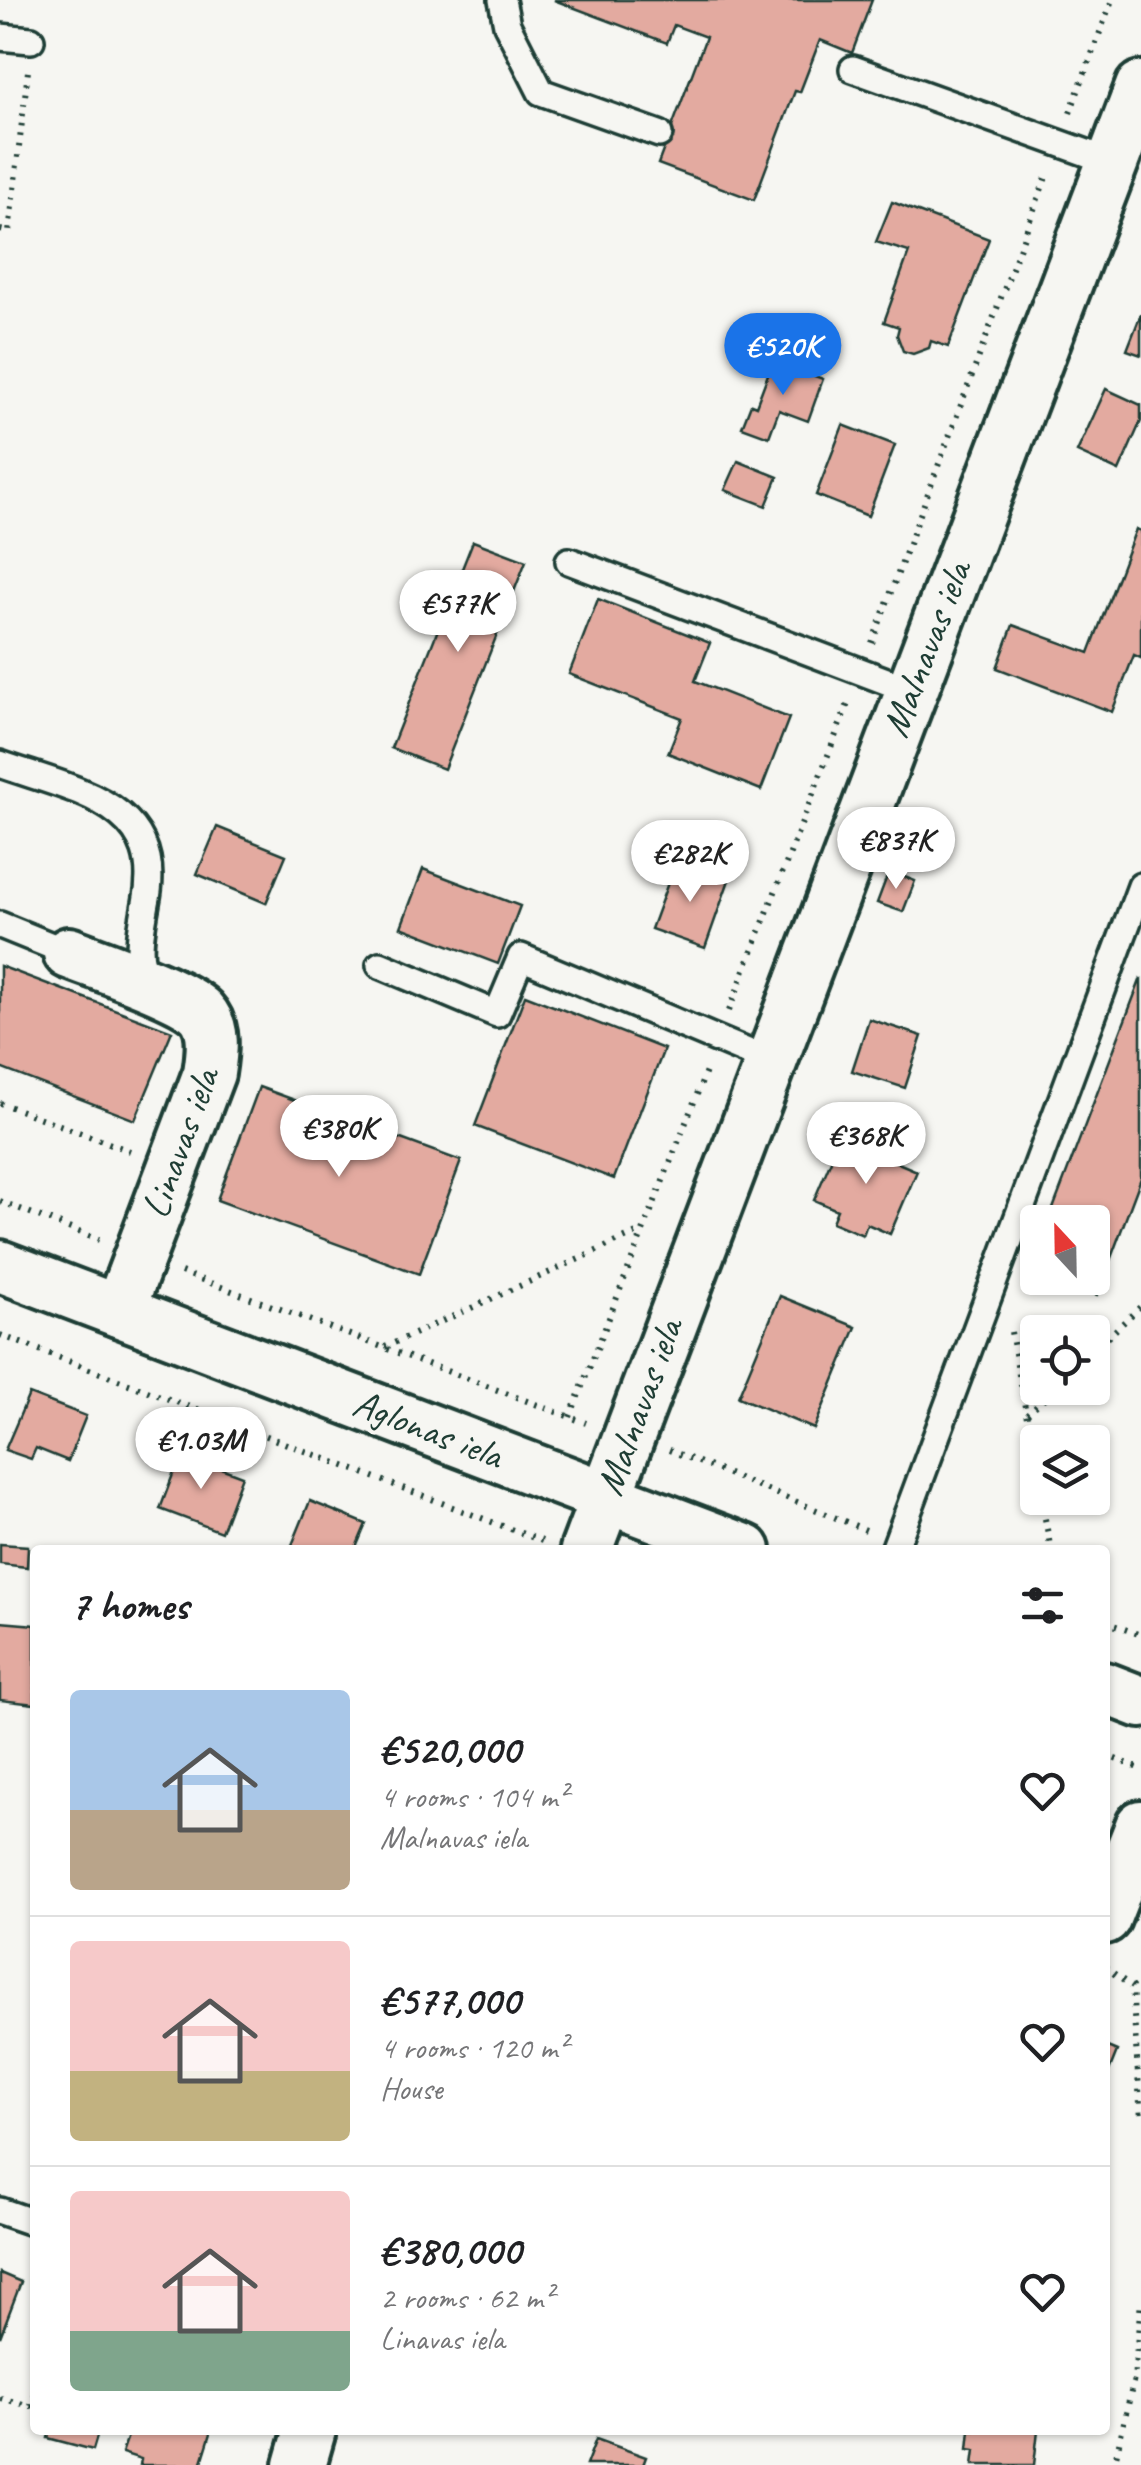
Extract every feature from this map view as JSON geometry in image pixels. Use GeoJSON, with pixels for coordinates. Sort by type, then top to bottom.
{"type":"FeatureCollection","features":[{"type":"Feature","properties":{"kind":"street","name":"Malnavas iela"},"geometry":{"type":"LineString","coordinates":[[572,1545],[606,1497],[910,690],[1130,129]]}},
{"type":"Feature","properties":{"kind":"street","name":"Linavas iela"},"geometry":{"type":"LineString","coordinates":[[69,953],[182,999],[204,1014],[214,1046],[209,1073],[119,1311]]}},
{"type":"Feature","properties":{"kind":"street","name":"Aglonas iela"},"geometry":{"type":"LineString","coordinates":[[0,1266],[732,1545]]}},
{"type":"Feature","properties":{"kind":"street"},"geometry":{"type":"LineString","coordinates":[[1110,1690],[1141,1702]]}},
{"type":"Feature","properties":{"kind":"street"},"geometry":{"type":"LineString","coordinates":[[1110,1905],[1141,1826]]}},
{"type":"Feature","properties":{"kind":"street"},"geometry":{"type":"LineString","coordinates":[[300,2465],[309,2435]]}},
{"type":"Feature","properties":{"kind":"lane"},"geometry":{"type":"LineString","coordinates":[[502,0],[507,25],[542,92],[659,134]]}},
{"type":"Feature","properties":{"kind":"lane"},"geometry":{"type":"LineString","coordinates":[[0,37],[31,40]]}},
{"type":"Feature","properties":{"kind":"lane"},"geometry":{"type":"LineString","coordinates":[[853,69],[1058,143],[1130,129]]}},
{"type":"Feature","properties":{"kind":"lane"},"geometry":{"type":"LineString","coordinates":[[569,561],[910,690]]}},
{"type":"Feature","properties":{"kind":"lane"},"geometry":{"type":"LineString","coordinates":[[0,764],[110,804],[142,836],[150,882],[142,923],[142,964],[157,989]]}},
{"type":"Feature","properties":{"kind":"lane"},"geometry":{"type":"LineString","coordinates":[[896,1545],[1141,886]]}},
{"type":"Feature","properties":{"kind":"lane","name":"Linavas iela"},"geometry":{"type":"LineString","coordinates":[[0,925],[69,953]]}},
{"type":"Feature","properties":{"kind":"lane"},"geometry":{"type":"LineString","coordinates":[[380,966],[497,1014],[521,957],[769,1060]]}},
{"type":"Feature","properties":{"kind":"lane"},"geometry":{"type":"LineString","coordinates":[[0,2211],[30,2222]]}},
{"type":"Feature","properties":{"kind":"path"},"geometry":{"type":"LineString","coordinates":[[570,1417],[861,671],[1112,0]]}},
{"type":"Feature","properties":{"kind":"path"},"geometry":{"type":"LineString","coordinates":[[0,230],[9,232],[31,40]]}},
{"type":"Feature","properties":{"kind":"path"},"geometry":{"type":"LineString","coordinates":[[0,1103],[173,1168]]}},
{"type":"Feature","properties":{"kind":"path"},"geometry":{"type":"LineString","coordinates":[[0,1201],[570,1417],[628,1433],[894,1545]]}},
{"type":"Feature","properties":{"kind":"path"},"geometry":{"type":"LineString","coordinates":[[384,1348],[644,1230]]}},
{"type":"Feature","properties":{"kind":"path"},"geometry":{"type":"LineString","coordinates":[[1000,1267],[1028,1425]]}},
{"type":"Feature","properties":{"kind":"path"},"geometry":{"type":"LineString","coordinates":[[1110,1335],[1141,1306]]}},
{"type":"Feature","properties":{"kind":"path"},"geometry":{"type":"LineString","coordinates":[[0,1335],[562,1545]]}},
{"type":"Feature","properties":{"kind":"path"},"geometry":{"type":"LineString","coordinates":[[1026,1415],[1037,1405]]}},
{"type":"Feature","properties":{"kind":"path"},"geometry":{"type":"LineString","coordinates":[[1044,1515],[1050,1545]]}},
{"type":"Feature","properties":{"kind":"path"},"geometry":{"type":"LineString","coordinates":[[1110,1624],[1141,1636]]}},
{"type":"Feature","properties":{"kind":"path"},"geometry":{"type":"LineString","coordinates":[[1110,1757],[1141,1769]]}},
{"type":"Feature","properties":{"kind":"path"},"geometry":{"type":"LineString","coordinates":[[1110,1971],[1132,1987],[1141,2118]]}},
{"type":"Feature","properties":{"kind":"path"},"geometry":{"type":"LineString","coordinates":[[1114,2465],[1134,2379],[1141,2301]]}},
{"type":"Feature","properties":{"kind":"path"},"geometry":{"type":"LineString","coordinates":[[0,2398],[30,2406]]}},
{"type":"Feature","properties":{"kind":"building"},"geometry":{"type":"Polygon","coordinates":[[[554,0],[872,0],[852,53],[820,40],[800,92],[795,91],[754,200],[658,164],[706,37],[674,25],[667,43],[554,0]]]}},
{"type":"Feature","properties":{"kind":"building"},"geometry":{"type":"Polygon","coordinates":[[[892,202],[989,239],[948,347],[931,341],[929,348],[913,354],[903,351],[897,335],[899,327],[884,322],[909,252],[876,242],[892,202]]]}},
{"type":"Feature","properties":{"kind":"building"},"geometry":{"type":"Polygon","coordinates":[[[1141,314],[1141,355],[1127,350],[1141,314]]]}},
{"type":"Feature","properties":{"kind":"building"},"geometry":{"type":"Polygon","coordinates":[[[773,361],[823,379],[808,421],[779,410],[769,437],[742,427],[751,404],[756,406],[773,361]]]}},
{"type":"Feature","properties":{"kind":"building"},"geometry":{"type":"Polygon","coordinates":[[[1106,389],[1141,405],[1141,421],[1119,471],[1077,452],[1106,389]]]}},
{"type":"Feature","properties":{"kind":"building"},"geometry":{"type":"Polygon","coordinates":[[[843,425],[895,445],[868,516],[816,495],[843,425]]]}},
{"type":"Feature","properties":{"kind":"building"},"geometry":{"type":"Polygon","coordinates":[[[738,461],[778,477],[766,506],[725,490],[738,461]]]}},
{"type":"Feature","properties":{"kind":"building"},"geometry":{"type":"Polygon","coordinates":[[[1136,529],[1141,531],[1141,658],[1134,655],[1112,712],[997,668],[1013,625],[1089,653],[1136,529]]]}},
{"type":"Feature","properties":{"kind":"building"},"geometry":{"type":"Polygon","coordinates":[[[473,541],[526,561],[444,769],[391,748],[473,541]]]}},
{"type":"Feature","properties":{"kind":"building"},"geometry":{"type":"Polygon","coordinates":[[[598,599],[710,643],[695,681],[789,718],[761,790],[668,753],[682,718],[569,674],[598,599]]]}},
{"type":"Feature","properties":{"kind":"building"},"geometry":{"type":"Polygon","coordinates":[[[217,827],[286,855],[266,903],[197,874],[217,827]]]}},
{"type":"Feature","properties":{"kind":"building"},"geometry":{"type":"Polygon","coordinates":[[[676,861],[729,880],[705,948],[651,929],[676,861]]]}},
{"type":"Feature","properties":{"kind":"building"},"geometry":{"type":"Polygon","coordinates":[[[423,869],[520,906],[498,964],[401,927],[423,869]]]}},
{"type":"Feature","properties":{"kind":"building"},"geometry":{"type":"Polygon","coordinates":[[[889,871],[915,881],[903,912],[877,903],[889,871]]]}},
{"type":"Feature","properties":{"kind":"building"},"geometry":{"type":"Polygon","coordinates":[[[0,966],[172,1031],[135,1120],[0,1068],[0,966]]]}},
{"type":"Feature","properties":{"kind":"building"},"geometry":{"type":"Polygon","coordinates":[[[1141,978],[1141,1178],[1110,1260],[1110,1205],[1054,1205],[1141,978]]]}},
{"type":"Feature","properties":{"kind":"building"},"geometry":{"type":"Polygon","coordinates":[[[525,995],[664,1049],[614,1179],[475,1126],[525,995]]]}},
{"type":"Feature","properties":{"kind":"building"},"geometry":{"type":"Polygon","coordinates":[[[869,1019],[922,1036],[905,1088],[852,1071],[869,1019]]]}},
{"type":"Feature","properties":{"kind":"building"},"geometry":{"type":"Polygon","coordinates":[[[259,1087],[461,1161],[419,1274],[217,1200],[259,1087]]]}},
{"type":"Feature","properties":{"kind":"building"},"geometry":{"type":"Polygon","coordinates":[[[865,1136],[896,1148],[891,1160],[917,1171],[890,1234],[867,1224],[863,1235],[832,1222],[837,1210],[814,1200],[838,1144],[858,1152],[865,1136]]]}},
{"type":"Feature","properties":{"kind":"building"},"geometry":{"type":"Polygon","coordinates":[[[780,1296],[856,1327],[814,1429],[738,1397],[780,1296]]]}},
{"type":"Feature","properties":{"kind":"building"},"geometry":{"type":"Polygon","coordinates":[[[29,1394],[86,1416],[68,1461],[36,1448],[31,1459],[5,1450],[29,1394]]]}},
{"type":"Feature","properties":{"kind":"building"},"geometry":{"type":"Polygon","coordinates":[[[181,1453],[242,1476],[221,1532],[160,1509],[181,1453]]]}},
{"type":"Feature","properties":{"kind":"building"},"geometry":{"type":"Polygon","coordinates":[[[310,1501],[366,1524],[357,1545],[292,1545],[310,1501]]]}},
{"type":"Feature","properties":{"kind":"building"},"geometry":{"type":"Polygon","coordinates":[[[0,1544],[28,1546],[27,1567],[0,1564],[0,1544]]]}},
{"type":"Feature","properties":{"kind":"building"},"geometry":{"type":"Polygon","coordinates":[[[0,1622],[30,1625],[30,1703],[0,1700],[0,1622]]]}},
{"type":"Feature","properties":{"kind":"building"},"geometry":{"type":"Polygon","coordinates":[[[1110,2048],[1117,2051],[1110,2068],[1110,2048]]]}},
{"type":"Feature","properties":{"kind":"building"},"geometry":{"type":"Polygon","coordinates":[[[0,2273],[21,2282],[0,2337],[0,2273]]]}},
{"type":"Feature","properties":{"kind":"building"},"geometry":{"type":"Polygon","coordinates":[[[49,2435],[98,2435],[93,2450],[48,2438],[49,2435]]]}},
{"type":"Feature","properties":{"kind":"building"},"geometry":{"type":"Polygon","coordinates":[[[128,2435],[210,2435],[201,2465],[140,2465],[141,2459],[122,2453],[128,2435]]]}},
{"type":"Feature","properties":{"kind":"building"},"geometry":{"type":"Polygon","coordinates":[[[969,2435],[1037,2435],[1034,2465],[973,2465],[975,2450],[968,2449],[969,2435]]]}},
{"type":"Feature","properties":{"kind":"building"},"geometry":{"type":"Polygon","coordinates":[[[596,2439],[646,2457],[643,2465],[586,2465],[596,2439]]]}}]}
